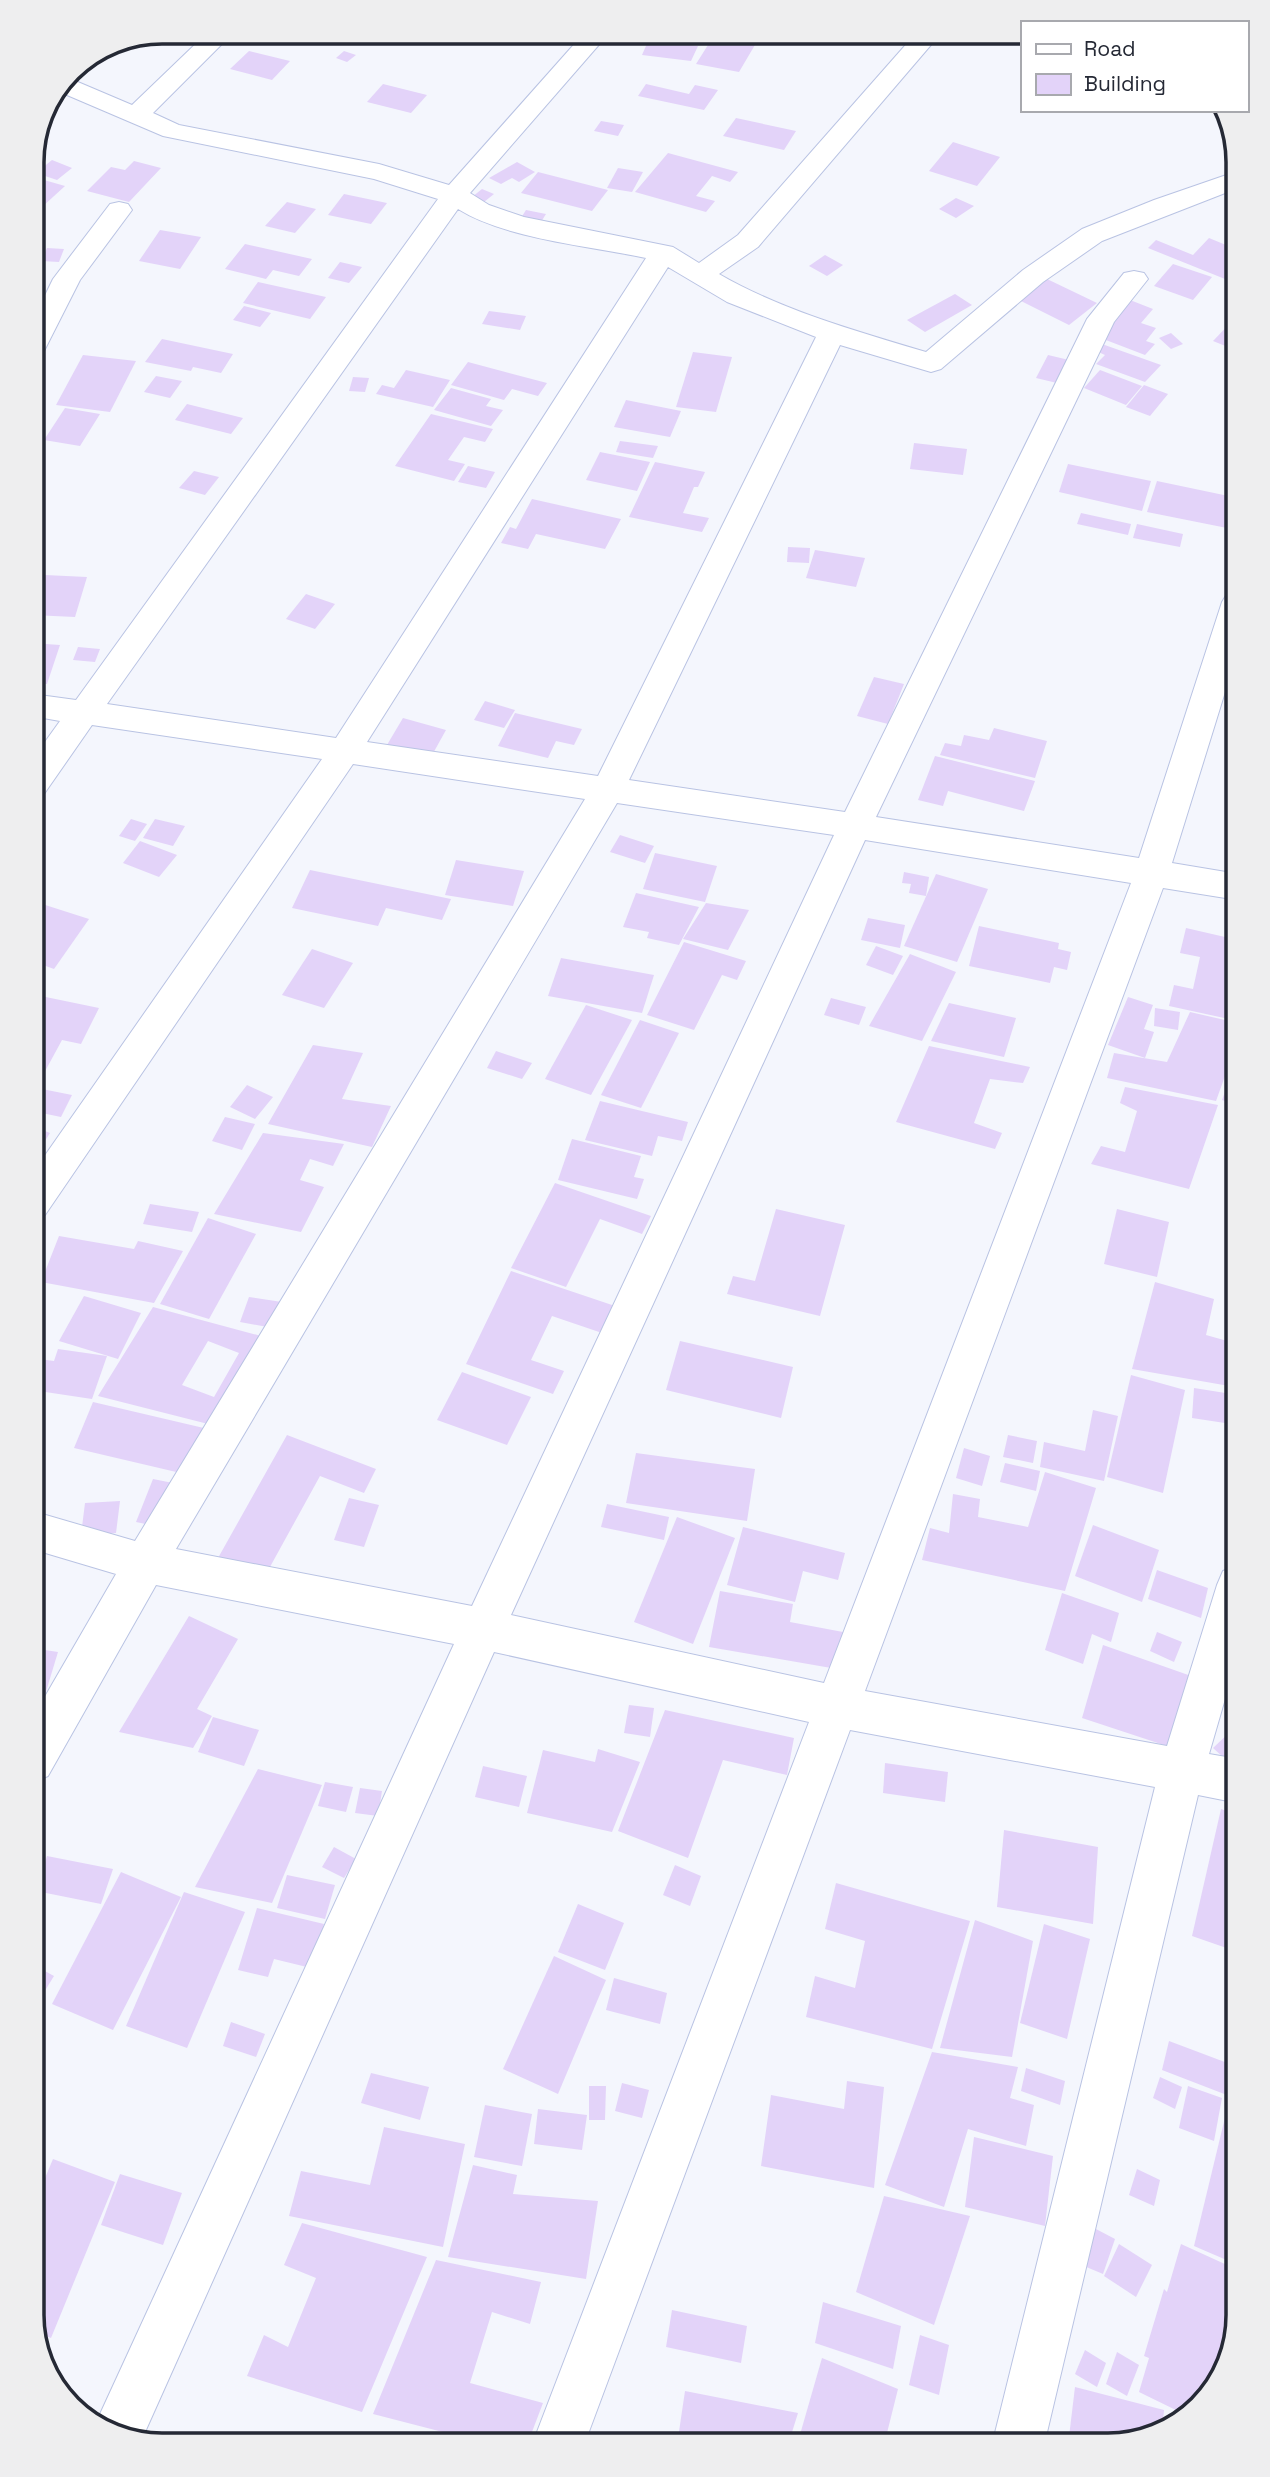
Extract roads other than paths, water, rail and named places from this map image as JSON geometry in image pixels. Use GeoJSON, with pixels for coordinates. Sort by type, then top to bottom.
{"type":"FeatureCollection","features":[{"type":"Feature","properties":{"kind":"street"},"geometry":{"type":"LineString","coordinates":[[135,116],[210,44]]}},
{"type":"Feature","properties":{"kind":"street"},"geometry":{"type":"LineString","coordinates":[[44,769],[454,195],[587,44]]}},
{"type":"Feature","properties":{"kind":"street"},"geometry":{"type":"LineString","coordinates":[[700,275],[748,240],[920,44]]}},
{"type":"Feature","properties":{"kind":"street"},"geometry":{"type":"LineString","coordinates":[[71,87],[172,131],[379,172],[454,195],[480,211],[519,224],[663,253],[737,296],[832,332],[931,363],[1032,276],[1092,236],[1163,206],[1226,184]]}},
{"type":"Feature","properties":{"kind":"street"},"geometry":{"type":"LineString","coordinates":[[44,325],[67,279],[119,210]]}},
{"type":"Feature","properties":{"kind":"street"},"geometry":{"type":"LineString","coordinates":[[44,1187],[345,751],[663,253]]}},
{"type":"Feature","properties":{"kind":"street"},"geometry":{"type":"LineString","coordinates":[[121,2425],[482,1629],[855,826],[1101,319],[1134,279]]}},
{"type":"Feature","properties":{"kind":"street"},"geometry":{"type":"LineString","coordinates":[[44,1740],[145,1563],[607,791],[832,332]]}},
{"type":"Feature","properties":{"kind":"street"},"geometry":{"type":"LineString","coordinates":[[563,2433],[1152,875],[1226,641]]}},
{"type":"Feature","properties":{"kind":"street"},"geometry":{"type":"LineString","coordinates":[[44,706],[855,826],[1226,885]]}},
{"type":"Feature","properties":{"kind":"street"},"geometry":{"type":"LineString","coordinates":[[44,1534],[145,1563],[482,1629],[838,1706],[1226,1779]]}},
{"type":"Feature","properties":{"kind":"street"},"geometry":{"type":"LineString","coordinates":[[1020,2433],[1181,1772],[1226,1625]]}}]}
